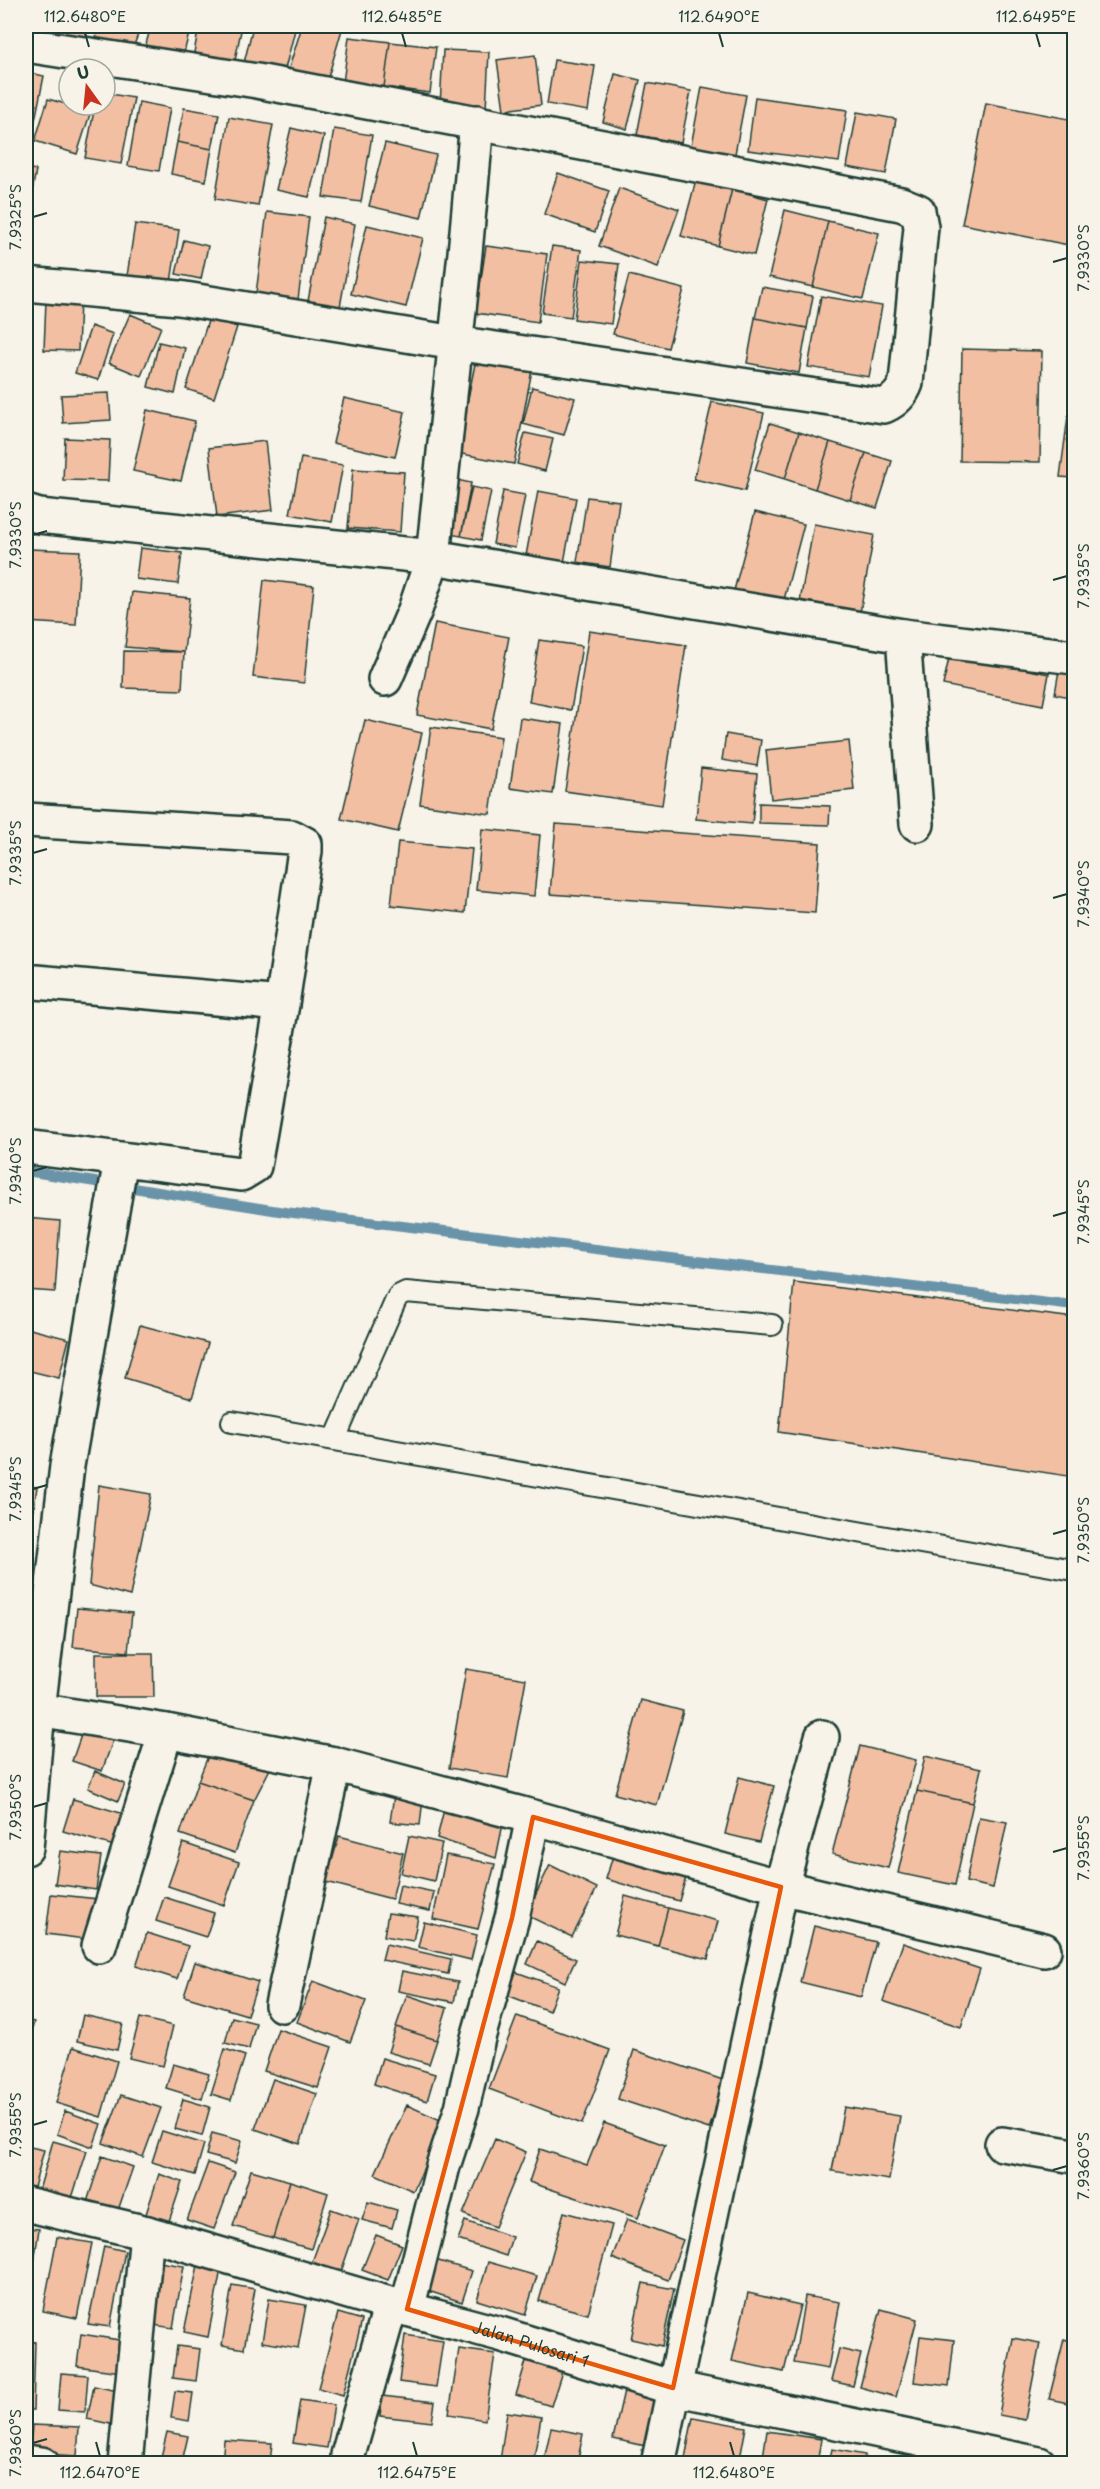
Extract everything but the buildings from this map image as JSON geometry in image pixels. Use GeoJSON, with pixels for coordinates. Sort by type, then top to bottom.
{"type":"FeatureCollection","features":[{"type":"Feature","properties":{"kind":"street"},"geometry":{"type":"LineString","coordinates":[[26,45],[257,81],[901,204],[918,211],[921,227],[906,383],[893,402],[877,406],[455,343],[179,298],[26,284]]}},
{"type":"Feature","properties":{"kind":"street"},"geometry":{"type":"LineString","coordinates":[[385,679],[415,610],[433,556],[477,123]]}},
{"type":"Feature","properties":{"kind":"street"},"geometry":{"type":"LineString","coordinates":[[26,512],[51,518],[433,556],[903,636],[1074,657]]}},
{"type":"Feature","properties":{"kind":"street"},"geometry":{"type":"LineString","coordinates":[[903,636],[917,824]]}},
{"type":"Feature","properties":{"kind":"street"},"geometry":{"type":"LineString","coordinates":[[26,1147],[117,1180],[241,1174],[248,1172],[254,1166],[305,859],[305,844],[300,839],[27,820]]}},
{"type":"Feature","properties":{"kind":"street"},"geometry":{"type":"LineString","coordinates":[[36,982],[282,1004]]}},
{"type":"Feature","properties":{"kind":"street"},"geometry":{"type":"LineString","coordinates":[[26,1848],[38,1710],[67,1466],[117,1180]]}},
{"type":"Feature","properties":{"kind":"street"},"geometry":{"type":"LineString","coordinates":[[38,1710],[166,1731],[334,1764],[781,1887],[1044,1950]]}},
{"type":"Feature","properties":{"kind":"street"},"geometry":{"type":"LineString","coordinates":[[99,1946],[166,1731]]}},
{"type":"Feature","properties":{"kind":"street"},"geometry":{"type":"LineString","coordinates":[[658,2463],[781,1887],[822,1737]]}},
{"type":"Feature","properties":{"kind":"street"},"geometry":{"type":"LineString","coordinates":[[282,2005],[334,1764]]}},
{"type":"Feature","properties":{"kind":"street"},"geometry":{"type":"LineString","coordinates":[[349,2463],[348,2455],[399,2307],[462,2108],[478,2038],[512,1918],[532,1817]]}},
{"type":"Feature","properties":{"kind":"street"},"geometry":{"type":"LineString","coordinates":[[1002,2144],[1074,2156]]}},
{"type":"Feature","properties":{"kind":"street","name":"Jalan Pulosari 1"},"geometry":{"type":"LineString","coordinates":[[26,2204],[147,2233],[399,2307],[500,2334],[673,2388],[1039,2463]]}},
{"type":"Feature","properties":{"kind":"street"},"geometry":{"type":"LineString","coordinates":[[125,2463],[147,2233]]}},
{"type":"Feature","properties":{"kind":"street"},"geometry":{"type":"LineString","coordinates":[[26,2462],[42,2463]]}},
{"type":"Feature","properties":{"kind":"lane"},"geometry":{"type":"LineString","coordinates":[[335,1439],[395,1302],[398,1296],[406,1292],[772,1325]]}},
{"type":"Feature","properties":{"kind":"lane"},"geometry":{"type":"LineString","coordinates":[[232,1422],[1074,1570]]}},
{"type":"Feature","properties":{"kind":"highlighted area"},"geometry":{"type":"Polygon","coordinates":[[[533,1817],[781,1887],[673,2388],[407,2309],[512,1918],[533,1817]]]}},
{"type":"Feature","properties":{"kind":"waterway"},"geometry":{"type":"LineString","coordinates":[[26,1171],[285,1212],[1074,1306]]}}]}
